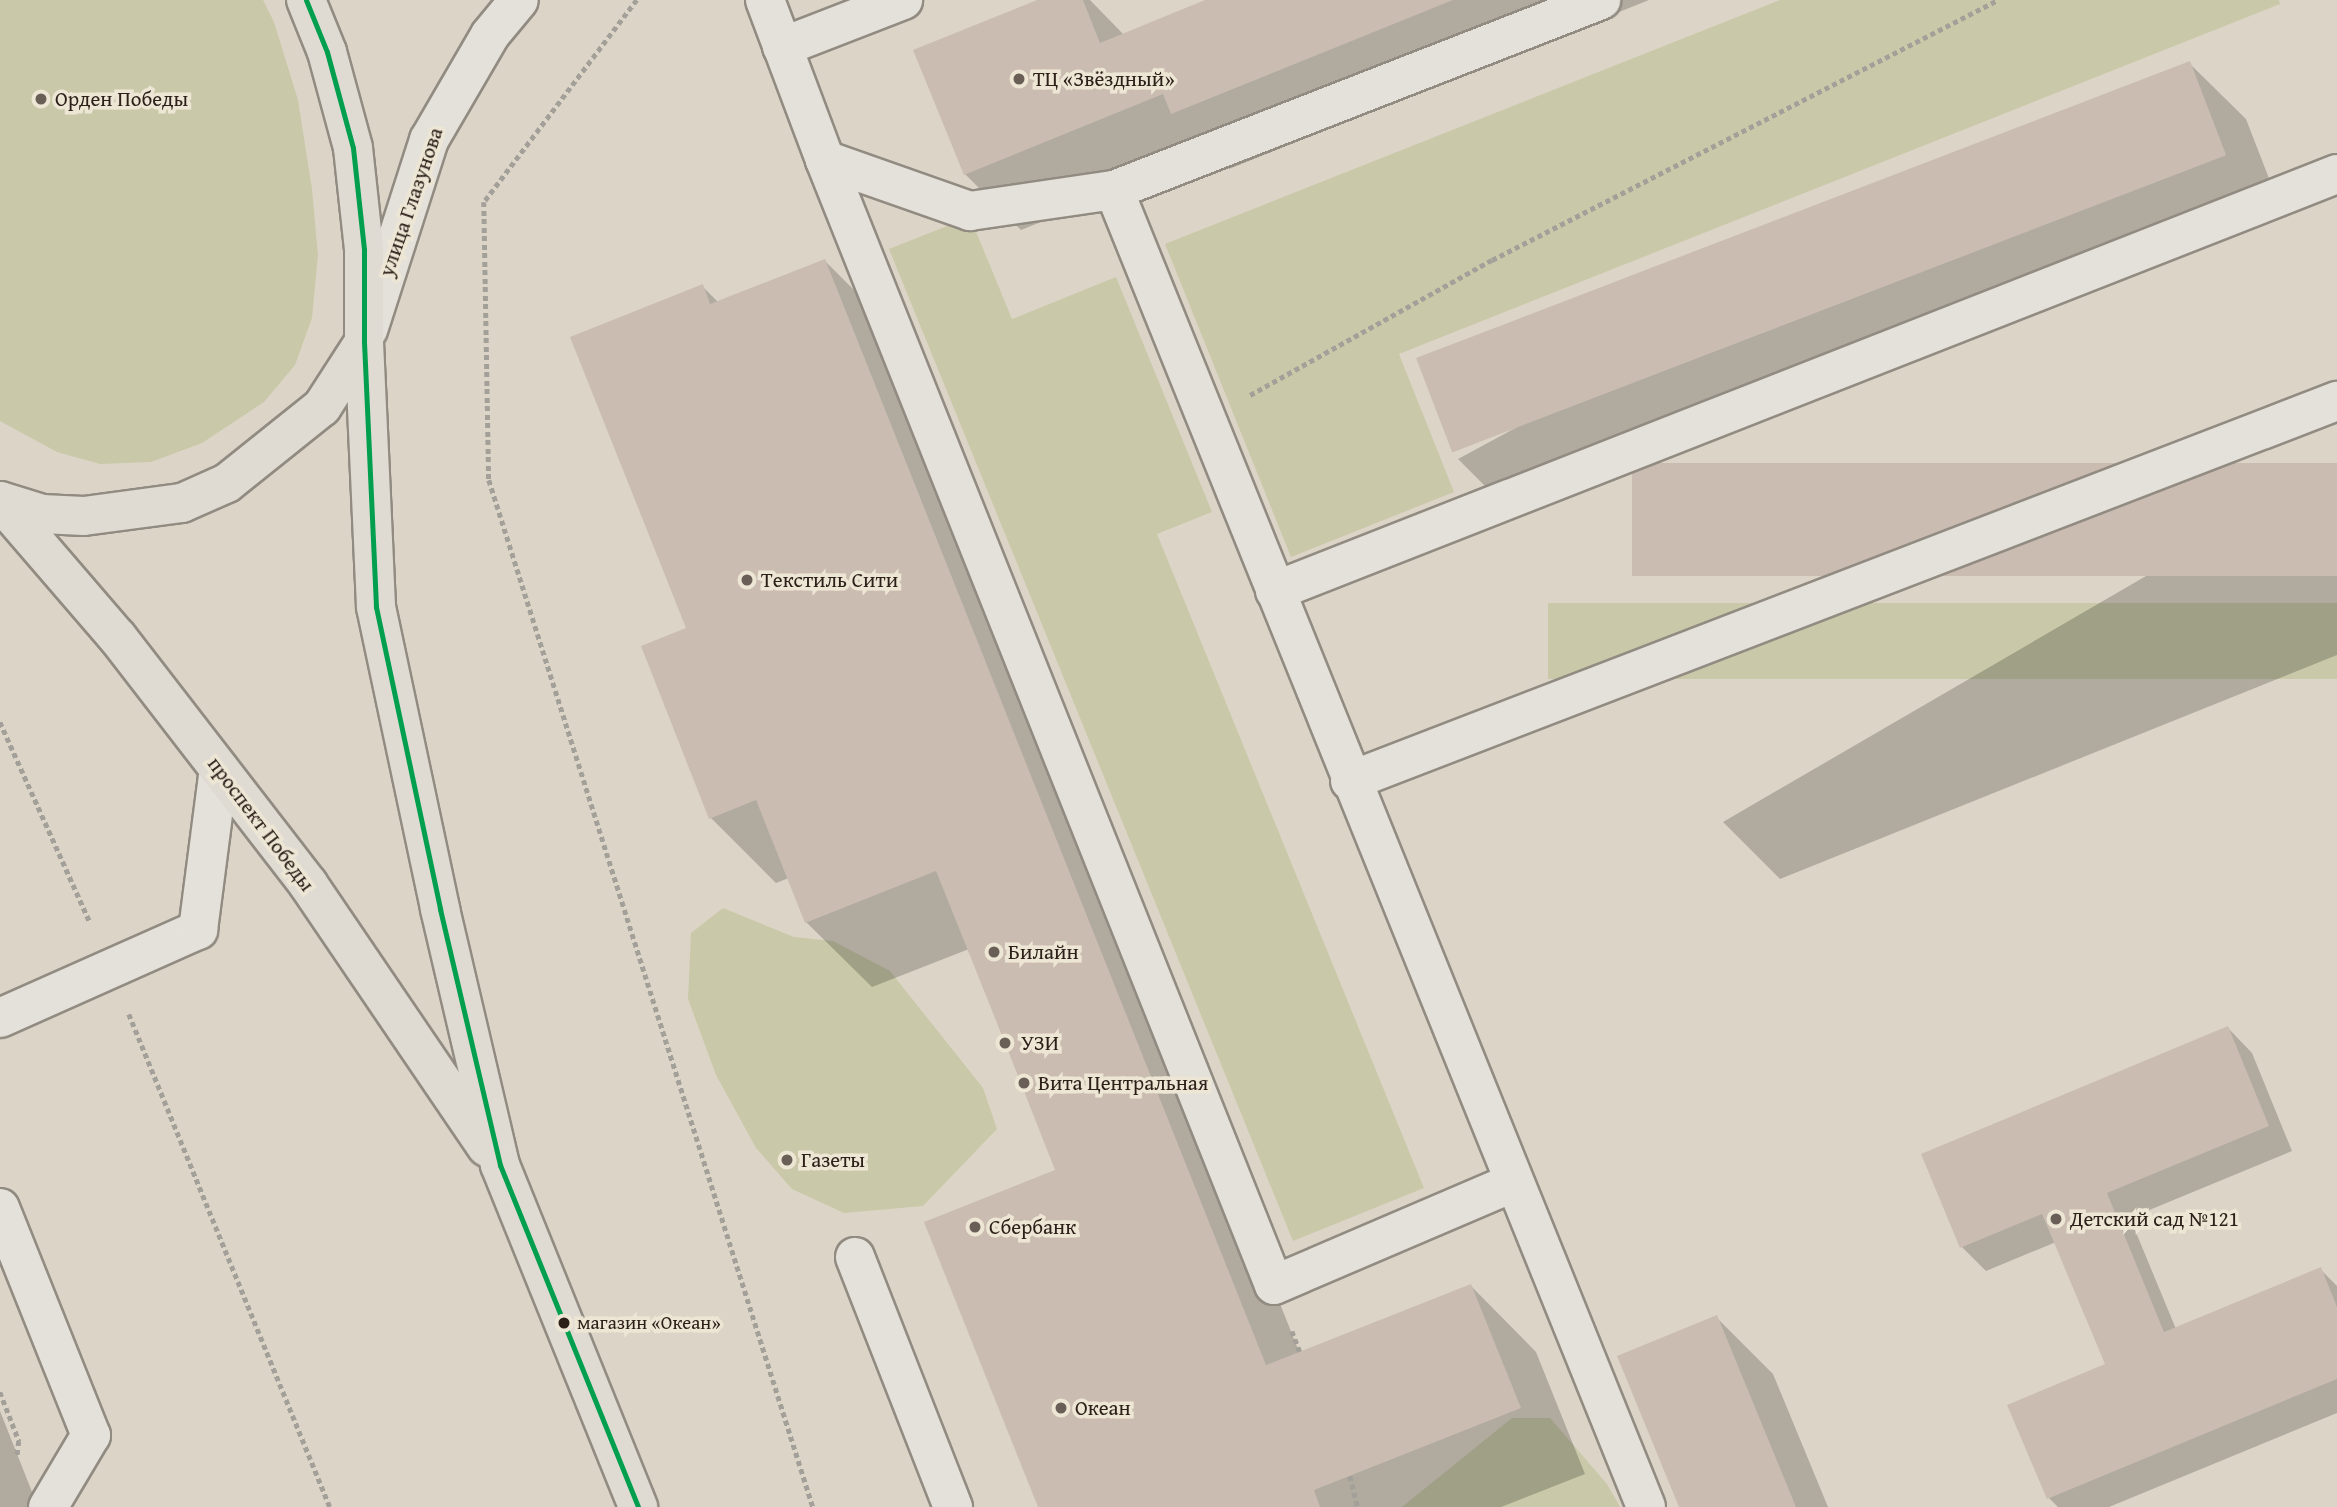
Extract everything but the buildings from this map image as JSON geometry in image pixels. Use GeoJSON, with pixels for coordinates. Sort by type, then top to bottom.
{"type":"FeatureCollection","features":[{"type":"Feature","properties":{"kind":"main road","name":"проспект Победы"},"geometry":{"type":"LineString","coordinates":[[306,0],[327,52],[353,148],[364,248],[364,342],[376,607],[440,909],[500,1165],[638,1507]]}},
{"type":"Feature","properties":{"kind":"main road"},"geometry":{"type":"LineString","coordinates":[[0,501],[42,514],[85,516],[182,503],[228,483],[322,407],[364,342]]}},
{"type":"Feature","properties":{"kind":"main road","name":"проспект Победы"},"geometry":{"type":"LineString","coordinates":[[0,501],[118,638],[308,884],[500,1165]]}},
{"type":"Feature","properties":{"kind":"street","name":"улица Глазунова"},"geometry":{"type":"LineString","coordinates":[[364,342],[429,140],[490,35],[519,0]]}},
{"type":"Feature","properties":{"kind":"street"},"geometry":{"type":"LineString","coordinates":[[765,0],[825,160],[1274,1285],[1514,1182]]}},
{"type":"Feature","properties":{"kind":"street"},"geometry":{"type":"LineString","coordinates":[[782,47],[903,0]]}},
{"type":"Feature","properties":{"kind":"street"},"geometry":{"type":"LineString","coordinates":[[825,160],[970,211],[1114,190],[1601,0]]}},
{"type":"Feature","properties":{"kind":"street"},"geometry":{"type":"LineString","coordinates":[[1275,591],[2337,174]]}},
{"type":"Feature","properties":{"kind":"street"},"geometry":{"type":"LineString","coordinates":[[1114,190],[1350,782],[1646,1507]]}},
{"type":"Feature","properties":{"kind":"street"},"geometry":{"type":"LineString","coordinates":[[1350,782],[2337,401]]}},
{"type":"Feature","properties":{"kind":"street"},"geometry":{"type":"LineString","coordinates":[[0,1018],[112,972],[198,930],[219,769]]}},
{"type":"Feature","properties":{"kind":"street"},"geometry":{"type":"LineString","coordinates":[[0,1208],[91,1435],[48,1507]]}},
{"type":"Feature","properties":{"kind":"street"},"geometry":{"type":"LineString","coordinates":[[855,1257],[953,1507]]}},
{"type":"Feature","properties":{"kind":"path"},"geometry":{"type":"LineString","coordinates":[[638,0],[484,202],[489,480],[813,1507]]}},
{"type":"Feature","properties":{"kind":"path"},"geometry":{"type":"LineString","coordinates":[[1206,416],[1492,260],[1998,0]]}},
{"type":"Feature","properties":{"kind":"path"},"geometry":{"type":"LineString","coordinates":[[0,722],[112,972],[330,1507]]}},
{"type":"Feature","properties":{"kind":"path"},"geometry":{"type":"LineString","coordinates":[[0,1392],[19,1441],[15,1467]]}},
{"type":"Feature","properties":{"kind":"path"},"geometry":{"type":"LineString","coordinates":[[1350,1476],[1358,1507]]}},
{"type":"Feature","properties":{"kind":"green space"},"geometry":{"type":"Polygon","coordinates":[[[0,0],[263,0],[274,22],[298,100],[312,189],[318,255],[312,318],[295,365],[264,402],[202,443],[151,462],[100,464],[57,452],[0,421],[0,0]]]}},
{"type":"Feature","properties":{"kind":"green space"},"geometry":{"type":"Polygon","coordinates":[[[1780,0],[2279,0],[2280,4],[1399,354],[1454,492],[1291,557],[1165,244],[1780,0]]]}},
{"type":"Feature","properties":{"kind":"green space"},"geometry":{"type":"Polygon","coordinates":[[[970,217],[1012,319],[1116,277],[1212,512],[1157,534],[1424,1188],[1293,1241],[889,249],[970,217]]]}},
{"type":"Feature","properties":{"kind":"green space"},"geometry":{"type":"Polygon","coordinates":[[[1548,603],[2337,603],[2337,679],[1548,679],[1548,603]]]}},
{"type":"Feature","properties":{"kind":"green space"},"geometry":{"type":"Polygon","coordinates":[[[723,908],[794,937],[833,941],[890,971],[983,1088],[997,1129],[923,1206],[844,1213],[792,1189],[756,1148],[716,1075],[688,999],[691,933],[723,908]]]}},
{"type":"Feature","properties":{"kind":"green space"},"geometry":{"type":"Polygon","coordinates":[[[1512,1418],[1550,1418],[1607,1484],[1620,1507],[1402,1507],[1512,1418]]]}},
{"type":"Feature","properties":{"kind":"transit line"},"geometry":{"type":"LineString","coordinates":[[306,0],[327,52],[353,148],[364,249],[364,342],[376,607],[440,909],[500,1165],[638,1507]]}},
{"type":"Feature","properties":{"kind":"place","name":"ТЦ «Звёздный»"},"geometry":{"type":"Point","coordinates":[1019,79]}},
{"type":"Feature","properties":{"kind":"place","name":"Орден Победы"},"geometry":{"type":"Point","coordinates":[41,99]}},
{"type":"Feature","properties":{"kind":"place","name":"Текстиль Сити"},"geometry":{"type":"Point","coordinates":[747,580]}},
{"type":"Feature","properties":{"kind":"place","name":"Билайн"},"geometry":{"type":"Point","coordinates":[994,952]}},
{"type":"Feature","properties":{"kind":"place","name":"УЗИ"},"geometry":{"type":"Point","coordinates":[1005,1043]}},
{"type":"Feature","properties":{"kind":"place","name":"Вита Центральная"},"geometry":{"type":"Point","coordinates":[1024,1083]}},
{"type":"Feature","properties":{"kind":"place","name":"Газеты"},"geometry":{"type":"Point","coordinates":[787,1160]}},
{"type":"Feature","properties":{"kind":"place","name":"Детский сад №121"},"geometry":{"type":"Point","coordinates":[2056,1219]}},
{"type":"Feature","properties":{"kind":"place","name":"Сбербанк"},"geometry":{"type":"Point","coordinates":[975,1227]}},
{"type":"Feature","properties":{"kind":"place","name":"магазин «Океан»"},"geometry":{"type":"Point","coordinates":[564,1323]}},
{"type":"Feature","properties":{"kind":"place","name":"Океан"},"geometry":{"type":"Point","coordinates":[1061,1408]}}]}
